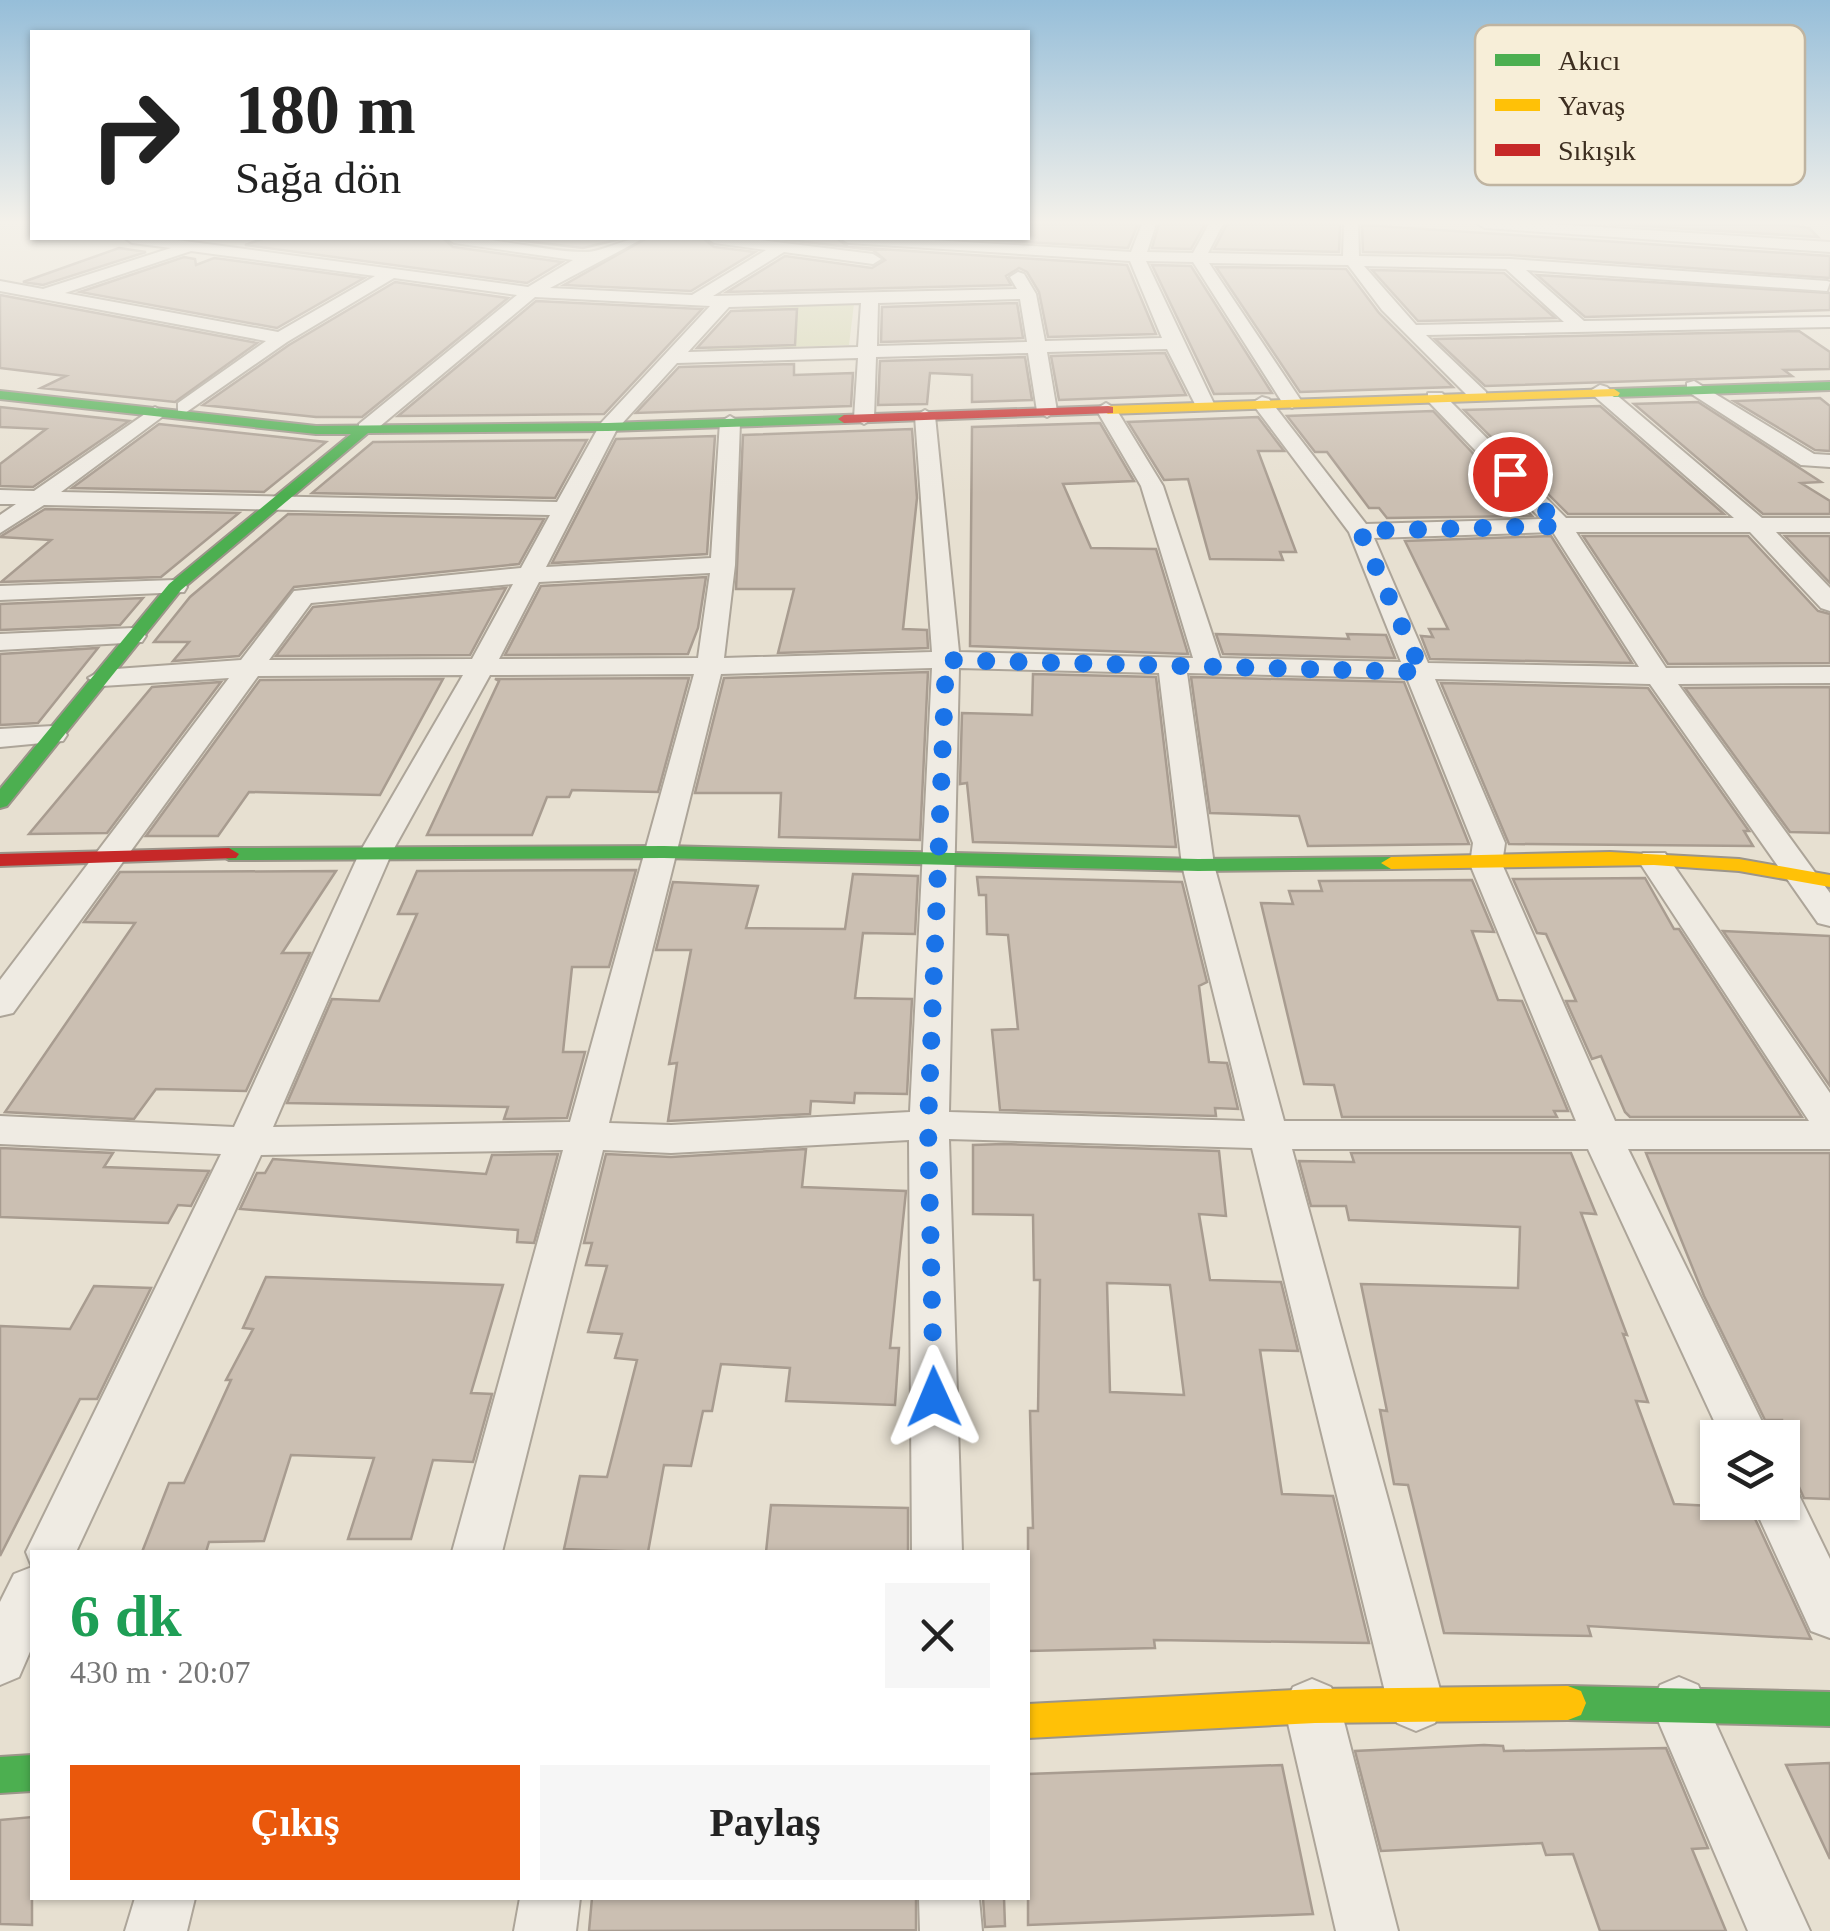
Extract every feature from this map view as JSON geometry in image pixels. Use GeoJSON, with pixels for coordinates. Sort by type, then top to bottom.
{"type":"FeatureCollection","features":[{"type":"Feature","properties":{"kind":"main road"},"geometry":{"type":"LineString","coordinates":[[0,383],[366,428]]}},
{"type":"Feature","properties":{"kind":"main road"},"geometry":{"type":"LineString","coordinates":[[0,395],[316,430],[608,427],[1600,390],[1830,386]]}},
{"type":"Feature","properties":{"kind":"main road"},"geometry":{"type":"LineString","coordinates":[[0,802],[175,588],[366,428]]}},
{"type":"Feature","properties":{"kind":"main road"},"geometry":{"type":"LineString","coordinates":[[0,860],[115,854],[376,852],[664,852],[1198,864],[1654,860],[1740,864],[1802,879],[1830,881]]}},
{"type":"Feature","properties":{"kind":"main road"},"geometry":{"type":"LineString","coordinates":[[1030,1721],[1097,1722],[1312,1706],[1416,1704],[1679,1704],[1830,1709]]}},
{"type":"Feature","properties":{"kind":"main road"},"geometry":{"type":"LineString","coordinates":[[0,1775],[30,1773]]}},
{"type":"Feature","properties":{"kind":"street"},"geometry":{"type":"LineString","coordinates":[[153,314],[281,338]]}},
{"type":"Feature","properties":{"kind":"street"},"geometry":{"type":"LineString","coordinates":[[185,407],[281,338],[322,314]]}},
{"type":"Feature","properties":{"kind":"street"},"geometry":{"type":"LineString","coordinates":[[366,428],[504,314]]}},
{"type":"Feature","properties":{"kind":"street"},"geometry":{"type":"LineString","coordinates":[[52,1550],[248,1141],[376,852],[482,666],[608,427],[713,314]]}},
{"type":"Feature","properties":{"kind":"street"},"geometry":{"type":"LineString","coordinates":[[864,418],[869,314]]}},
{"type":"Feature","properties":{"kind":"street"},"geometry":{"type":"LineString","coordinates":[[1032,314],[1047,411]]}},
{"type":"Feature","properties":{"kind":"street"},"geometry":{"type":"LineString","coordinates":[[1161,314],[1206,406]]}},
{"type":"Feature","properties":{"kind":"street"},"geometry":{"type":"LineString","coordinates":[[1235,314],[1292,402]]}},
{"type":"Feature","properties":{"kind":"street"},"geometry":{"type":"LineString","coordinates":[[1398,314],[1478,396]]}},
{"type":"Feature","properties":{"kind":"street"},"geometry":{"type":"LineString","coordinates":[[1566,314],[1580,327]]}},
{"type":"Feature","properties":{"kind":"street"},"geometry":{"type":"LineString","coordinates":[[1412,330],[1830,322]]}},
{"type":"Feature","properties":{"kind":"street"},"geometry":{"type":"LineString","coordinates":[[674,358],[1173,343]]}},
{"type":"Feature","properties":{"kind":"street"},"geometry":{"type":"LineString","coordinates":[[1694,387],[1819,460],[1830,477]]}},
{"type":"Feature","properties":{"kind":"street"},"geometry":{"type":"LineString","coordinates":[[1600,390],[1757,526],[1830,604]]}},
{"type":"Feature","properties":{"kind":"street"},"geometry":{"type":"LineString","coordinates":[[1435,397],[1560,526],[1658,676],[1830,916]]}},
{"type":"Feature","properties":{"kind":"street"},"geometry":{"type":"LineString","coordinates":[[1262,403],[1360,531],[1490,843],[1486,864],[1601,1135],[1737,1420]]}},
{"type":"Feature","properties":{"kind":"street"},"geometry":{"type":"LineString","coordinates":[[1106,409],[1152,486],[1209,666]]}},
{"type":"Feature","properties":{"kind":"street"},"geometry":{"type":"LineString","coordinates":[[0,526],[155,413]]}},
{"type":"Feature","properties":{"kind":"street"},"geometry":{"type":"LineString","coordinates":[[926,416],[946,660],[928,1125],[936,1550]]}},
{"type":"Feature","properties":{"kind":"street"},"geometry":{"type":"LineString","coordinates":[[478,1550],[710,666],[723,566],[730,422]]}},
{"type":"Feature","properties":{"kind":"street"},"geometry":{"type":"LineString","coordinates":[[0,497],[563,509]]}},
{"type":"Feature","properties":{"kind":"street"},"geometry":{"type":"LineString","coordinates":[[1360,531],[1830,525]]}},
{"type":"Feature","properties":{"kind":"street"},"geometry":{"type":"LineString","coordinates":[[0,1004],[303,596],[528,575],[723,566]]}},
{"type":"Feature","properties":{"kind":"street"},"geometry":{"type":"LineString","coordinates":[[0,593],[175,588]]}},
{"type":"Feature","properties":{"kind":"street"},"geometry":{"type":"LineString","coordinates":[[0,642],[133,636]]}},
{"type":"Feature","properties":{"kind":"street"},"geometry":{"type":"LineString","coordinates":[[102,678],[250,668],[710,666],[946,660],[1658,676],[1830,674]]}},
{"type":"Feature","properties":{"kind":"street"},"geometry":{"type":"LineString","coordinates":[[1172,665],[1198,864],[1416,1704]]}},
{"type":"Feature","properties":{"kind":"street"},"geometry":{"type":"LineString","coordinates":[[0,738],[53,735]]}},
{"type":"Feature","properties":{"kind":"street"},"geometry":{"type":"LineString","coordinates":[[1654,860],[1830,1123]]}},
{"type":"Feature","properties":{"kind":"street"},"geometry":{"type":"LineString","coordinates":[[0,1130],[248,1141],[671,1138],[928,1125],[1269,1134],[1830,1135]]}},
{"type":"Feature","properties":{"kind":"street"},"geometry":{"type":"LineString","coordinates":[[1786,1520],[1830,1614]]}},
{"type":"Feature","properties":{"kind":"street"},"geometry":{"type":"LineString","coordinates":[[0,1659],[30,1595]]}},
{"type":"Feature","properties":{"kind":"street"},"geometry":{"type":"LineString","coordinates":[[1679,1704],[1779,1931]]}},
{"type":"Feature","properties":{"kind":"street"},"geometry":{"type":"LineString","coordinates":[[1312,1706],[1368,1931]]}},
{"type":"Feature","properties":{"kind":"street"},"geometry":{"type":"LineString","coordinates":[[156,1931],[164,1900]]}},
{"type":"Feature","properties":{"kind":"street"},"geometry":{"type":"LineString","coordinates":[[545,1931],[550,1900]]}},
{"type":"Feature","properties":{"kind":"street"},"geometry":{"type":"LineString","coordinates":[[949,1900],[950,1931]]}},
{"type":"Feature","properties":{"kind":"green space"},"geometry":{"type":"Polygon","coordinates":[[[738,314],[853,314],[849,345],[707,350],[738,314]]]}},
{"type":"Feature","properties":{"kind":"building"},"geometry":{"type":"Polygon","coordinates":[[[0,314],[102,314],[257,343],[175,402],[41,388],[66,376],[0,368],[0,314]]]}},
{"type":"Feature","properties":{"kind":"building"},"geometry":{"type":"Polygon","coordinates":[[[201,314],[301,314],[277,328],[201,314]]]}},
{"type":"Feature","properties":{"kind":"building"},"geometry":{"type":"Polygon","coordinates":[[[341,314],[488,314],[362,417],[316,417],[203,405],[341,314]]]}},
{"type":"Feature","properties":{"kind":"building"},"geometry":{"type":"Polygon","coordinates":[[[520,314],[697,314],[604,414],[398,416],[520,314]]]}},
{"type":"Feature","properties":{"kind":"building"},"geometry":{"type":"Polygon","coordinates":[[[728,314],[797,314],[795,345],[697,348],[728,314]]]}},
{"type":"Feature","properties":{"kind":"building"},"geometry":{"type":"Polygon","coordinates":[[[882,314],[1019,314],[1023,338],[881,342],[882,314]]]}},
{"type":"Feature","properties":{"kind":"building"},"geometry":{"type":"Polygon","coordinates":[[[1043,314],[1148,314],[1156,334],[1048,337],[1043,314]]]}},
{"type":"Feature","properties":{"kind":"building"},"geometry":{"type":"Polygon","coordinates":[[[1176,314],[1222,314],[1272,393],[1214,394],[1176,314]]]}},
{"type":"Feature","properties":{"kind":"building"},"geometry":{"type":"Polygon","coordinates":[[[1248,314],[1380,314],[1453,387],[1300,392],[1248,314]]]}},
{"type":"Feature","properties":{"kind":"building"},"geometry":{"type":"Polygon","coordinates":[[[1412,314],[1551,314],[1555,318],[1418,321],[1412,314]]]}},
{"type":"Feature","properties":{"kind":"building"},"geometry":{"type":"Polygon","coordinates":[[[1582,314],[1686,314],[1585,317],[1582,314]]]}},
{"type":"Feature","properties":{"kind":"building"},"geometry":{"type":"Polygon","coordinates":[[[1799,331],[1830,352],[1830,369],[1784,370],[1792,376],[1485,386],[1435,339],[1799,331]]]}},
{"type":"Feature","properties":{"kind":"building"},"geometry":{"type":"Polygon","coordinates":[[[1165,353],[1186,395],[1059,400],[1051,356],[1165,353]]]}},
{"type":"Feature","properties":{"kind":"building"},"geometry":{"type":"Polygon","coordinates":[[[1025,357],[1032,400],[972,402],[972,375],[930,373],[927,404],[878,405],[880,361],[1025,357]]]}},
{"type":"Feature","properties":{"kind":"building"},"geometry":{"type":"Polygon","coordinates":[[[794,364],[794,375],[853,373],[851,406],[636,413],[679,367],[794,364]]]}},
{"type":"Feature","properties":{"kind":"building"},"geometry":{"type":"Polygon","coordinates":[[[1820,398],[1830,406],[1830,451],[1815,450],[1734,401],[1820,398]]]}},
{"type":"Feature","properties":{"kind":"building"},"geometry":{"type":"Polygon","coordinates":[[[1698,402],[1821,482],[1801,483],[1830,501],[1830,514],[1763,514],[1634,404],[1698,402]]]}},
{"type":"Feature","properties":{"kind":"building"},"geometry":{"type":"Polygon","coordinates":[[[1600,406],[1724,514],[1568,514],[1464,410],[1600,406]]]}},
{"type":"Feature","properties":{"kind":"building"},"geometry":{"type":"Polygon","coordinates":[[[0,407],[129,421],[33,487],[0,486],[0,464],[46,429],[0,427],[0,407]]]}},
{"type":"Feature","properties":{"kind":"building"},"geometry":{"type":"Polygon","coordinates":[[[1433,411],[1532,516],[1387,518],[1379,508],[1369,508],[1327,452],[1315,452],[1287,416],[1433,411]]]}},
{"type":"Feature","properties":{"kind":"building"},"geometry":{"type":"Polygon","coordinates":[[[1258,417],[1284,451],[1258,451],[1296,552],[1280,552],[1283,560],[1210,559],[1188,479],[1164,480],[1128,422],[1258,417]]]}},
{"type":"Feature","properties":{"kind":"building"},"geometry":{"type":"Polygon","coordinates":[[[1100,423],[1134,481],[1063,484],[1091,548],[1156,549],[1188,654],[970,646],[972,427],[1100,423]]]}},
{"type":"Feature","properties":{"kind":"building"},"geometry":{"type":"Polygon","coordinates":[[[159,424],[326,442],[264,492],[72,488],[159,424]]]}},
{"type":"Feature","properties":{"kind":"building"},"geometry":{"type":"Polygon","coordinates":[[[912,429],[917,498],[903,629],[927,630],[928,648],[778,653],[794,589],[736,589],[743,435],[912,429]]]}},
{"type":"Feature","properties":{"kind":"building"},"geometry":{"type":"Polygon","coordinates":[[[715,436],[707,554],[552,563],[616,439],[715,436]]]}},
{"type":"Feature","properties":{"kind":"building"},"geometry":{"type":"Polygon","coordinates":[[[587,440],[555,498],[312,493],[373,442],[587,440]]]}},
{"type":"Feature","properties":{"kind":"building"},"geometry":{"type":"Polygon","coordinates":[[[45,509],[239,513],[161,577],[1,582],[51,540],[0,537],[45,509]]]}},
{"type":"Feature","properties":{"kind":"building"},"geometry":{"type":"Polygon","coordinates":[[[288,514],[544,519],[519,564],[294,587],[239,656],[173,661],[189,642],[154,642],[190,597],[288,514]]]}},
{"type":"Feature","properties":{"kind":"building"},"geometry":{"type":"Polygon","coordinates":[[[1551,536],[1632,663],[1430,659],[1421,636],[1433,637],[1429,629],[1448,629],[1405,541],[1551,536]]]}},
{"type":"Feature","properties":{"kind":"building"},"geometry":{"type":"Polygon","coordinates":[[[1583,536],[1748,536],[1818,611],[1830,614],[1830,663],[1668,664],[1583,536]]]}},
{"type":"Feature","properties":{"kind":"building"},"geometry":{"type":"Polygon","coordinates":[[[1785,536],[1830,536],[1830,583],[1785,536]]]}},
{"type":"Feature","properties":{"kind":"building"},"geometry":{"type":"Polygon","coordinates":[[[706,577],[698,628],[688,654],[505,655],[541,586],[706,577]]]}},
{"type":"Feature","properties":{"kind":"building"},"geometry":{"type":"Polygon","coordinates":[[[506,588],[470,655],[276,656],[313,607],[506,588]]]}},
{"type":"Feature","properties":{"kind":"building"},"geometry":{"type":"Polygon","coordinates":[[[143,598],[120,625],[0,630],[0,604],[143,598]]]}},
{"type":"Feature","properties":{"kind":"building"},"geometry":{"type":"Polygon","coordinates":[[[1216,634],[1349,639],[1347,634],[1386,635],[1395,658],[1223,654],[1216,634]]]}},
{"type":"Feature","properties":{"kind":"building"},"geometry":{"type":"Polygon","coordinates":[[[98,648],[38,723],[0,725],[0,654],[98,648]]]}},
{"type":"Feature","properties":{"kind":"building"},"geometry":{"type":"Polygon","coordinates":[[[928,672],[920,840],[779,837],[781,793],[695,793],[724,678],[928,672]]]}},
{"type":"Feature","properties":{"kind":"building"},"geometry":{"type":"Polygon","coordinates":[[[1033,674],[1156,677],[1176,847],[973,842],[967,783],[960,784],[962,713],[1032,715],[1033,674]]]}},
{"type":"Feature","properties":{"kind":"building"},"geometry":{"type":"Polygon","coordinates":[[[1191,677],[1404,682],[1469,844],[1308,846],[1299,816],[1210,813],[1191,677]]]}},
{"type":"Feature","properties":{"kind":"building"},"geometry":{"type":"Polygon","coordinates":[[[689,678],[658,792],[572,790],[569,797],[547,797],[532,835],[427,835],[499,681],[495,679],[689,678]]]}},
{"type":"Feature","properties":{"kind":"building"},"geometry":{"type":"Polygon","coordinates":[[[443,679],[380,795],[249,792],[218,836],[146,836],[260,680],[443,679]]]}},
{"type":"Feature","properties":{"kind":"building"},"geometry":{"type":"Polygon","coordinates":[[[221,682],[107,833],[29,834],[152,687],[221,682]]]}},
{"type":"Feature","properties":{"kind":"building"},"geometry":{"type":"Polygon","coordinates":[[[1441,683],[1648,688],[1749,831],[1744,831],[1753,846],[1509,844],[1441,683]]]}},
{"type":"Feature","properties":{"kind":"building"},"geometry":{"type":"Polygon","coordinates":[[[1830,687],[1830,833],[1790,832],[1685,688],[1830,687]]]}},
{"type":"Feature","properties":{"kind":"building"},"geometry":{"type":"Polygon","coordinates":[[[636,870],[609,967],[572,967],[563,1052],[585,1052],[567,1118],[504,1119],[508,1107],[287,1103],[332,999],[379,1001],[417,914],[398,914],[417,871],[636,870]]]}},
{"type":"Feature","properties":{"kind":"building"},"geometry":{"type":"Polygon","coordinates":[[[336,871],[282,953],[310,953],[246,1091],[156,1089],[134,1119],[5,1112],[135,923],[84,922],[120,872],[336,871]]]}},
{"type":"Feature","properties":{"kind":"building"},"geometry":{"type":"Polygon","coordinates":[[[853,874],[918,876],[915,934],[863,933],[855,998],[912,999],[907,1094],[855,1093],[854,1103],[811,1101],[810,1114],[668,1121],[677,1063],[669,1064],[691,950],[656,950],[673,882],[758,886],[746,928],[845,929],[853,874]]]}},
{"type":"Feature","properties":{"kind":"building"},"geometry":{"type":"Polygon","coordinates":[[[977,877],[1182,882],[1207,982],[1199,986],[1209,1062],[1227,1063],[1238,1109],[1215,1108],[1216,1116],[1000,1110],[992,1030],[1018,1029],[1008,935],[987,934],[986,895],[979,895],[977,877]]]}},
{"type":"Feature","properties":{"kind":"building"},"geometry":{"type":"Polygon","coordinates":[[[1645,878],[1674,929],[1679,929],[1802,1117],[1630,1117],[1625,1112],[1601,1056],[1592,1059],[1566,1001],[1576,1001],[1546,934],[1537,933],[1513,879],[1645,878]]]}},
{"type":"Feature","properties":{"kind":"building"},"geometry":{"type":"Polygon","coordinates":[[[1472,880],[1494,932],[1472,931],[1498,1000],[1522,1001],[1568,1111],[1554,1111],[1557,1117],[1342,1117],[1334,1085],[1304,1084],[1261,903],[1293,904],[1289,891],[1322,891],[1319,881],[1472,880]]]}},
{"type":"Feature","properties":{"kind":"building"},"geometry":{"type":"Polygon","coordinates":[[[1723,931],[1830,936],[1830,1086],[1723,931]]]}},
{"type":"Feature","properties":{"kind":"building"},"geometry":{"type":"Polygon","coordinates":[[[973,1145],[1219,1151],[1226,1216],[1199,1214],[1210,1280],[1281,1282],[1298,1351],[1260,1350],[1282,1494],[1333,1496],[1369,1643],[1154,1640],[1155,1648],[1030,1651],[1030,1411],[1038,1411],[1040,1280],[1034,1280],[1033,1215],[973,1214],[973,1145]],[[1107,1283],[1110,1392],[1184,1395],[1170,1285],[1107,1283]]]}},
{"type":"Feature","properties":{"kind":"building"},"geometry":{"type":"Polygon","coordinates":[[[0,1148],[113,1153],[104,1167],[209,1171],[191,1206],[178,1205],[168,1223],[0,1217],[0,1148]]]}},
{"type":"Feature","properties":{"kind":"building"},"geometry":{"type":"Polygon","coordinates":[[[806,1149],[802,1187],[906,1191],[890,1348],[899,1348],[895,1405],[786,1401],[790,1368],[721,1364],[712,1411],[703,1411],[691,1466],[664,1465],[648,1550],[564,1549],[580,1476],[607,1477],[637,1360],[615,1358],[622,1334],[588,1332],[607,1266],[586,1265],[592,1243],[584,1243],[606,1154],[671,1157],[806,1149]]]}},
{"type":"Feature","properties":{"kind":"building"},"geometry":{"type":"Polygon","coordinates":[[[1351,1153],[1571,1153],[1596,1214],[1581,1213],[1648,1402],[1636,1401],[1674,1504],[1700,1505],[1700,1520],[1756,1520],[1811,1639],[1588,1626],[1591,1636],[1444,1633],[1408,1485],[1394,1484],[1380,1410],[1387,1411],[1361,1284],[1518,1288],[1520,1227],[1349,1220],[1346,1206],[1311,1206],[1299,1161],[1354,1162],[1351,1153]]]}},
{"type":"Feature","properties":{"kind":"building"},"geometry":{"type":"Polygon","coordinates":[[[1646,1153],[1830,1153],[1830,1499],[1804,1498],[1800,1489],[1800,1420],[1765,1420],[1704,1296],[1646,1153]]]}},
{"type":"Feature","properties":{"kind":"building"},"geometry":{"type":"Polygon","coordinates":[[[558,1154],[534,1243],[517,1242],[518,1230],[240,1209],[257,1173],[265,1173],[273,1159],[486,1174],[492,1155],[558,1154]]]}},
{"type":"Feature","properties":{"kind":"building"},"geometry":{"type":"Polygon","coordinates":[[[266,1277],[503,1285],[471,1393],[492,1394],[473,1462],[433,1460],[411,1539],[348,1539],[374,1458],[291,1455],[264,1541],[209,1542],[207,1550],[143,1550],[169,1483],[184,1483],[231,1380],[226,1380],[253,1329],[243,1328],[266,1277]]]}},
{"type":"Feature","properties":{"kind":"building"},"geometry":{"type":"Polygon","coordinates":[[[94,1286],[151,1288],[97,1399],[80,1399],[0,1556],[0,1326],[70,1329],[94,1286]]]}},
{"type":"Feature","properties":{"kind":"building"},"geometry":{"type":"Polygon","coordinates":[[[771,1505],[908,1508],[908,1550],[766,1550],[771,1505]]]}},
{"type":"Feature","properties":{"kind":"building"},"geometry":{"type":"Polygon","coordinates":[[[1503,1746],[1504,1751],[1666,1748],[1708,1848],[1692,1849],[1726,1931],[1600,1931],[1573,1854],[1546,1855],[1542,1843],[1381,1851],[1355,1751],[1503,1746]]]}},
{"type":"Feature","properties":{"kind":"building"},"geometry":{"type":"Polygon","coordinates":[[[1830,1763],[1830,1859],[1786,1765],[1830,1763]]]}},
{"type":"Feature","properties":{"kind":"building"},"geometry":{"type":"Polygon","coordinates":[[[1282,1765],[1313,1914],[1028,1925],[1030,1774],[1282,1765]]]}},
{"type":"Feature","properties":{"kind":"building"},"geometry":{"type":"Polygon","coordinates":[[[30,1817],[32,1925],[0,1924],[0,1820],[30,1817]]]}},
{"type":"Feature","properties":{"kind":"building"},"geometry":{"type":"Polygon","coordinates":[[[592,1900],[916,1900],[916,1930],[589,1931],[592,1900]]]}},
{"type":"Feature","properties":{"kind":"building"},"geometry":{"type":"Polygon","coordinates":[[[983,1900],[1004,1900],[1005,1926],[985,1927],[983,1900]]]}},
{"type":"Feature","properties":{"kind":"traffic: fast"},"geometry":{"type":"LineString","coordinates":[[1614,393],[1830,386]]}},
{"type":"Feature","properties":{"kind":"traffic: fast"},"geometry":{"type":"LineString","coordinates":[[0,395],[316,430],[608,427],[844,419]]}},
{"type":"Feature","properties":{"kind":"traffic: fast"},"geometry":{"type":"LineString","coordinates":[[0,802],[175,587],[366,428]]}},
{"type":"Feature","properties":{"kind":"traffic: fast"},"geometry":{"type":"LineString","coordinates":[[229,854],[664,852],[1198,865],[1391,863]]}},
{"type":"Feature","properties":{"kind":"traffic: fast"},"geometry":{"type":"LineString","coordinates":[[1568,1703],[1830,1709]]}},
{"type":"Feature","properties":{"kind":"traffic: fast"},"geometry":{"type":"LineString","coordinates":[[0,1775],[30,1773]]}},
{"type":"Feature","properties":{"kind":"traffic: slow"},"geometry":{"type":"LineString","coordinates":[[1108,410],[1614,393]]}},
{"type":"Feature","properties":{"kind":"traffic: slow"},"geometry":{"type":"LineString","coordinates":[[1391,863],[1654,859],[1739,865],[1830,881]]}},
{"type":"Feature","properties":{"kind":"traffic: slow"},"geometry":{"type":"LineString","coordinates":[[1030,1721],[1315,1706],[1568,1703]]}},
{"type":"Feature","properties":{"kind":"traffic: jam"},"geometry":{"type":"LineString","coordinates":[[844,419],[1108,410]]}},
{"type":"Feature","properties":{"kind":"traffic: jam"},"geometry":{"type":"LineString","coordinates":[[0,860],[229,854]]}},
{"type":"Feature","properties":{"kind":"route"},"geometry":{"type":"LineString","coordinates":[[934,1397],[928,1125],[946,660],[1422,672],[1360,531],[1560,526],[1510,474]]}}]}
